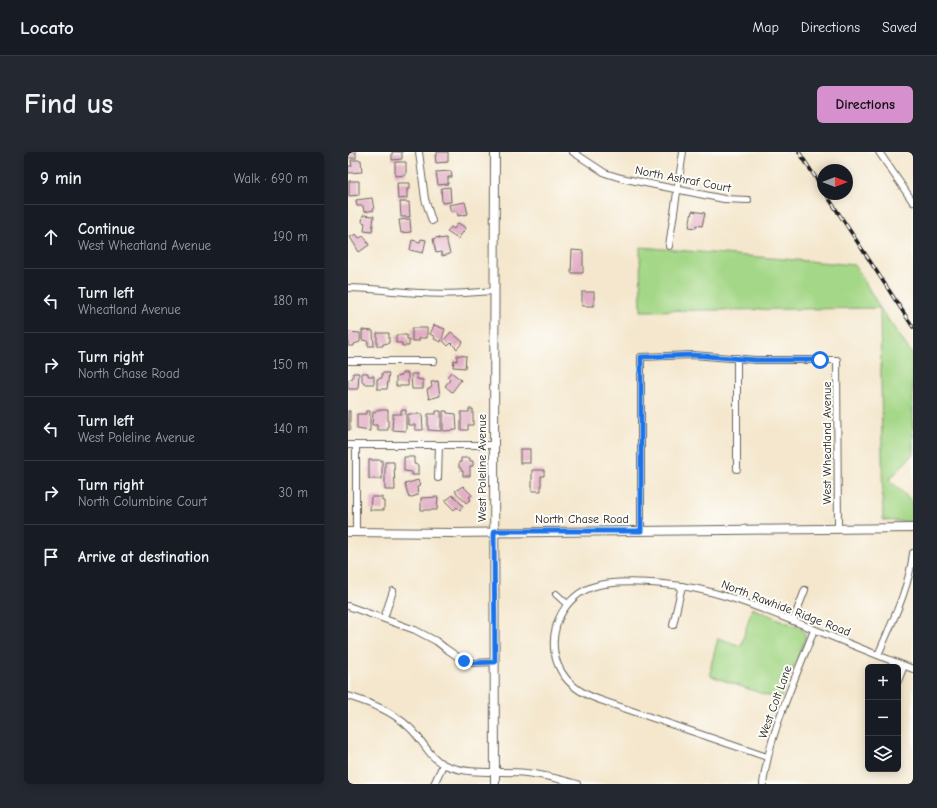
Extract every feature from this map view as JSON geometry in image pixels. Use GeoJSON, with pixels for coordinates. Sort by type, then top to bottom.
{"type":"FeatureCollection","features":[{"type":"Feature","properties":{"kind":"street"},"geometry":{"type":"LineString","coordinates":[[419,152],[425,199],[432,221]]}},
{"type":"Feature","properties":{"kind":"street","name":"West Poleline Avenue"},"geometry":{"type":"LineString","coordinates":[[495,152],[494,531],[496,784]]}},
{"type":"Feature","properties":{"kind":"street","name":"North Ashraf Court"},"geometry":{"type":"LineString","coordinates":[[573,152],[605,173],[621,178],[724,199],[748,200]]}},
{"type":"Feature","properties":{"kind":"street"},"geometry":{"type":"LineString","coordinates":[[669,246],[683,152]]}},
{"type":"Feature","properties":{"kind":"street"},"geometry":{"type":"LineString","coordinates":[[879,152],[913,202]]}},
{"type":"Feature","properties":{"kind":"street"},"geometry":{"type":"LineString","coordinates":[[348,288],[366,288],[422,293],[471,293],[495,291]]}},
{"type":"Feature","properties":{"kind":"street","name":"West Wheatland Avenue"},"geometry":{"type":"LineString","coordinates":[[641,531],[641,357],[693,355],[774,360],[837,360],[838,529]]}},
{"type":"Feature","properties":{"kind":"street"},"geometry":{"type":"LineString","coordinates":[[737,358],[737,469]]}},
{"type":"Feature","properties":{"kind":"street"},"geometry":{"type":"LineString","coordinates":[[348,361],[434,360]]}},
{"type":"Feature","properties":{"kind":"street"},"geometry":{"type":"LineString","coordinates":[[348,445],[494,445]]}},
{"type":"Feature","properties":{"kind":"street"},"geometry":{"type":"LineString","coordinates":[[352,532],[356,445]]}},
{"type":"Feature","properties":{"kind":"street"},"geometry":{"type":"LineString","coordinates":[[438,445],[438,478]]}},
{"type":"Feature","properties":{"kind":"street","name":"North Chase Road"},"geometry":{"type":"LineString","coordinates":[[352,532],[913,528]]}},
{"type":"Feature","properties":{"kind":"street"},"geometry":{"type":"LineString","coordinates":[[878,655],[904,590],[910,571],[913,553]]}},
{"type":"Feature","properties":{"kind":"street","name":"North Rawhide Ridge Road"},"geometry":{"type":"LineString","coordinates":[[767,758],[580,692],[563,673],[557,661],[555,650],[554,639],[556,627],[559,617],[567,604],[584,591],[601,584],[636,583],[682,586],[740,600],[913,669]]}},
{"type":"Feature","properties":{"kind":"street"},"geometry":{"type":"LineString","coordinates":[[673,624],[682,586]]}},
{"type":"Feature","properties":{"kind":"street"},"geometry":{"type":"LineString","coordinates":[[793,621],[804,590]]}},
{"type":"Feature","properties":{"kind":"street"},"geometry":{"type":"LineString","coordinates":[[384,618],[393,591]]}},
{"type":"Feature","properties":{"kind":"street"},"geometry":{"type":"LineString","coordinates":[[556,594],[567,604]]}},
{"type":"Feature","properties":{"kind":"street"},"geometry":{"type":"LineString","coordinates":[[348,606],[414,630],[436,641],[464,661],[473,663],[495,662]]}},
{"type":"Feature","properties":{"kind":"street","name":"West Colt Lane"},"geometry":{"type":"LineString","coordinates":[[763,784],[767,758],[779,719],[814,630]]}},
{"type":"Feature","properties":{"kind":"street"},"geometry":{"type":"LineString","coordinates":[[901,674],[904,666]]}},
{"type":"Feature","properties":{"kind":"street"},"geometry":{"type":"LineString","coordinates":[[348,697],[372,704],[393,714],[410,728],[421,740],[434,759],[443,765],[456,770],[469,772],[526,773],[552,777],[577,784]]}},
{"type":"Feature","properties":{"kind":"street"},"geometry":{"type":"LineString","coordinates":[[434,784],[443,765]]}},
{"type":"Feature","properties":{"kind":"street"},"geometry":{"type":"LineString","coordinates":[[551,784],[552,777]]}},
{"type":"Feature","properties":{"kind":"green space"},"geometry":{"type":"Polygon","coordinates":[[[640,247],[855,265],[880,308],[641,311],[640,247]]]}},
{"type":"Feature","properties":{"kind":"green space"},"geometry":{"type":"Polygon","coordinates":[[[880,308],[913,355],[913,454],[889,480],[913,502],[913,522],[883,520],[880,308]]]}},
{"type":"Feature","properties":{"kind":"green space"},"geometry":{"type":"Polygon","coordinates":[[[752,608],[800,628],[805,633],[805,640],[780,700],[711,676],[711,666],[718,638],[741,646],[752,608]]]}},
{"type":"Feature","properties":{"kind":"building"},"geometry":{"type":"Polygon","coordinates":[[[348,152],[356,152],[356,158],[348,158],[348,152]]]}},
{"type":"Feature","properties":{"kind":"building"},"geometry":{"type":"Polygon","coordinates":[[[392,152],[402,152],[402,159],[392,160],[392,152]]]}},
{"type":"Feature","properties":{"kind":"building"},"geometry":{"type":"Polygon","coordinates":[[[437,152],[448,152],[448,162],[436,163],[435,155],[437,155],[437,152]]]}},
{"type":"Feature","properties":{"kind":"building"},"geometry":{"type":"Polygon","coordinates":[[[351,160],[361,160],[362,172],[348,173],[348,166],[352,166],[351,160]]]}},
{"type":"Feature","properties":{"kind":"building"},"geometry":{"type":"Polygon","coordinates":[[[395,162],[406,162],[406,175],[395,176],[395,162]]]}},
{"type":"Feature","properties":{"kind":"building"},"geometry":{"type":"Polygon","coordinates":[[[451,171],[452,177],[448,177],[448,184],[438,185],[436,172],[451,171]]]}},
{"type":"Feature","properties":{"kind":"building"},"geometry":{"type":"Polygon","coordinates":[[[349,181],[359,181],[359,195],[349,196],[349,181]]]}},
{"type":"Feature","properties":{"kind":"building"},"geometry":{"type":"Polygon","coordinates":[[[397,183],[410,183],[410,189],[407,189],[407,198],[398,199],[397,183]]]}},
{"type":"Feature","properties":{"kind":"building"},"geometry":{"type":"Polygon","coordinates":[[[450,187],[451,202],[442,203],[441,188],[450,187]]]}},
{"type":"Feature","properties":{"kind":"building"},"geometry":{"type":"Polygon","coordinates":[[[372,198],[374,210],[364,212],[363,206],[357,206],[356,200],[372,198]]]}},
{"type":"Feature","properties":{"kind":"building"},"geometry":{"type":"Polygon","coordinates":[[[400,202],[409,202],[410,217],[401,217],[400,202]]]}},
{"type":"Feature","properties":{"kind":"building"},"geometry":{"type":"Polygon","coordinates":[[[465,202],[468,214],[458,216],[457,211],[451,212],[449,205],[465,202]]]}},
{"type":"Feature","properties":{"kind":"building"},"geometry":{"type":"Polygon","coordinates":[[[692,211],[705,213],[702,226],[696,225],[696,228],[689,227],[692,211]]]}},
{"type":"Feature","properties":{"kind":"building"},"geometry":{"type":"Polygon","coordinates":[[[363,215],[374,216],[372,232],[364,231],[365,223],[362,222],[363,215]]]}},
{"type":"Feature","properties":{"kind":"building"},"geometry":{"type":"Polygon","coordinates":[[[410,219],[411,232],[401,233],[399,220],[410,219]]]}},
{"type":"Feature","properties":{"kind":"building"},"geometry":{"type":"Polygon","coordinates":[[[458,223],[466,228],[458,239],[447,232],[451,227],[454,229],[458,223]]]}},
{"type":"Feature","properties":{"kind":"building"},"geometry":{"type":"Polygon","coordinates":[[[356,234],[359,238],[364,236],[369,245],[359,252],[350,237],[356,234]]]}},
{"type":"Feature","properties":{"kind":"building"},"geometry":{"type":"Polygon","coordinates":[[[439,237],[439,239],[446,238],[450,254],[442,256],[441,252],[436,253],[433,239],[439,237]]]}},
{"type":"Feature","properties":{"kind":"building"},"geometry":{"type":"Polygon","coordinates":[[[421,239],[426,240],[423,253],[410,250],[412,240],[420,242],[421,239]]]}},
{"type":"Feature","properties":{"kind":"building"},"geometry":{"type":"Polygon","coordinates":[[[572,250],[583,251],[583,273],[571,273],[572,250]]]}},
{"type":"Feature","properties":{"kind":"building"},"geometry":{"type":"Polygon","coordinates":[[[582,292],[594,292],[594,306],[582,306],[582,292]]]}},
{"type":"Feature","properties":{"kind":"building"},"geometry":{"type":"Polygon","coordinates":[[[434,325],[445,329],[441,342],[434,339],[435,337],[430,334],[434,325]]]}},
{"type":"Feature","properties":{"kind":"building"},"geometry":{"type":"Polygon","coordinates":[[[412,328],[427,328],[427,338],[419,338],[419,341],[412,341],[412,328]]]}},
{"type":"Feature","properties":{"kind":"building"},"geometry":{"type":"Polygon","coordinates":[[[362,330],[373,331],[374,346],[368,346],[368,341],[362,340],[362,330]]]}},
{"type":"Feature","properties":{"kind":"building"},"geometry":{"type":"Polygon","coordinates":[[[348,332],[360,333],[360,342],[354,344],[354,346],[348,346],[348,332]]]}},
{"type":"Feature","properties":{"kind":"building"},"geometry":{"type":"Polygon","coordinates":[[[451,332],[463,342],[457,349],[451,343],[448,346],[443,341],[451,332]]]}},
{"type":"Feature","properties":{"kind":"building"},"geometry":{"type":"Polygon","coordinates":[[[377,333],[389,333],[389,343],[383,344],[383,346],[377,346],[377,333]]]}},
{"type":"Feature","properties":{"kind":"building"},"geometry":{"type":"Polygon","coordinates":[[[396,335],[407,335],[407,339],[409,339],[409,346],[402,346],[402,343],[396,343],[396,335]]]}},
{"type":"Feature","properties":{"kind":"building"},"geometry":{"type":"Polygon","coordinates":[[[457,355],[466,356],[465,368],[453,367],[454,360],[457,361],[457,355]]]}},
{"type":"Feature","properties":{"kind":"building"},"geometry":{"type":"Polygon","coordinates":[[[451,372],[461,380],[452,392],[445,386],[450,380],[447,377],[451,372]]]}},
{"type":"Feature","properties":{"kind":"building"},"geometry":{"type":"Polygon","coordinates":[[[353,373],[359,373],[358,389],[348,389],[348,380],[353,378],[353,373]]]}},
{"type":"Feature","properties":{"kind":"building"},"geometry":{"type":"Polygon","coordinates":[[[362,373],[368,373],[368,376],[374,376],[374,384],[364,384],[364,382],[362,382],[362,373]]]}},
{"type":"Feature","properties":{"kind":"building"},"geometry":{"type":"Polygon","coordinates":[[[382,373],[389,373],[387,389],[377,389],[377,379],[382,378],[382,373]]]}},
{"type":"Feature","properties":{"kind":"building"},"geometry":{"type":"Polygon","coordinates":[[[402,373],[408,373],[408,386],[396,386],[396,377],[402,375],[402,373]]]}},
{"type":"Feature","properties":{"kind":"building"},"geometry":{"type":"Polygon","coordinates":[[[411,374],[417,374],[417,379],[423,380],[423,389],[412,389],[411,374]]]}},
{"type":"Feature","properties":{"kind":"building"},"geometry":{"type":"Polygon","coordinates":[[[438,381],[440,396],[429,399],[427,390],[432,387],[431,382],[438,381]]]}},
{"type":"Feature","properties":{"kind":"building"},"geometry":{"type":"Polygon","coordinates":[[[469,409],[473,409],[473,425],[468,425],[468,430],[461,430],[461,412],[469,412],[469,409]]]}},
{"type":"Feature","properties":{"kind":"building"},"geometry":{"type":"Polygon","coordinates":[[[376,410],[388,410],[388,430],[377,430],[377,425],[372,425],[373,412],[376,412],[376,410]]]}},
{"type":"Feature","properties":{"kind":"building"},"geometry":{"type":"Polygon","coordinates":[[[401,410],[406,410],[406,431],[392,430],[393,414],[401,414],[401,410]]]}},
{"type":"Feature","properties":{"kind":"building"},"geometry":{"type":"Polygon","coordinates":[[[348,411],[350,411],[350,430],[348,430],[348,411]]]}},
{"type":"Feature","properties":{"kind":"building"},"geometry":{"type":"Polygon","coordinates":[[[366,411],[370,411],[370,431],[357,429],[357,414],[366,414],[366,411]]]}},
{"type":"Feature","properties":{"kind":"building"},"geometry":{"type":"Polygon","coordinates":[[[436,411],[441,411],[441,431],[428,430],[428,414],[436,414],[436,411]]]}},
{"type":"Feature","properties":{"kind":"building"},"geometry":{"type":"Polygon","coordinates":[[[443,411],[456,414],[457,430],[443,431],[443,411]]]}},
{"type":"Feature","properties":{"kind":"building"},"geometry":{"type":"Polygon","coordinates":[[[408,414],[422,414],[423,430],[415,430],[415,425],[408,425],[408,414]]]}},
{"type":"Feature","properties":{"kind":"building"},"geometry":{"type":"Polygon","coordinates":[[[520,449],[530,449],[530,463],[520,463],[520,449]]]}},
{"type":"Feature","properties":{"kind":"building"},"geometry":{"type":"Polygon","coordinates":[[[404,457],[414,457],[414,464],[418,465],[418,475],[412,475],[412,472],[404,471],[404,457]]]}},
{"type":"Feature","properties":{"kind":"building"},"geometry":{"type":"Polygon","coordinates":[[[461,458],[470,458],[470,461],[473,461],[473,466],[470,466],[470,476],[463,476],[463,471],[459,468],[461,458]]]}},
{"type":"Feature","properties":{"kind":"building"},"geometry":{"type":"Polygon","coordinates":[[[369,460],[382,460],[382,479],[369,479],[369,460]]]}},
{"type":"Feature","properties":{"kind":"building"},"geometry":{"type":"Polygon","coordinates":[[[385,462],[394,462],[395,490],[385,490],[385,462]]]}},
{"type":"Feature","properties":{"kind":"building"},"geometry":{"type":"Polygon","coordinates":[[[532,470],[544,470],[544,476],[541,476],[541,491],[532,491],[532,470]]]}},
{"type":"Feature","properties":{"kind":"building"},"geometry":{"type":"Polygon","coordinates":[[[418,480],[420,486],[417,487],[418,495],[409,498],[405,484],[418,480]]]}},
{"type":"Feature","properties":{"kind":"building"},"geometry":{"type":"Polygon","coordinates":[[[463,486],[472,495],[469,497],[471,499],[466,503],[455,491],[463,486]]]}},
{"type":"Feature","properties":{"kind":"building"},"geometry":{"type":"Polygon","coordinates":[[[453,495],[463,506],[460,510],[457,507],[454,510],[445,501],[453,495]]]}},
{"type":"Feature","properties":{"kind":"building"},"geometry":{"type":"Polygon","coordinates":[[[371,497],[382,497],[382,501],[384,501],[384,510],[370,510],[371,497]]]}},
{"type":"Feature","properties":{"kind":"building"},"geometry":{"type":"Polygon","coordinates":[[[438,497],[437,510],[421,510],[421,498],[438,497]]]}},
{"type":"Feature","properties":{"kind":"railway"},"geometry":{"type":"LineString","coordinates":[[799,152],[817,180]]}},
{"type":"Feature","properties":{"kind":"railway"},"geometry":{"type":"LineString","coordinates":[[830,200],[913,327]]}},
{"type":"Feature","properties":{"kind":"route"},"geometry":{"type":"LineString","coordinates":[[464,661],[473,663],[495,662],[494,531],[641,531],[641,357],[693,355],[756,360],[820,360]]}}]}
